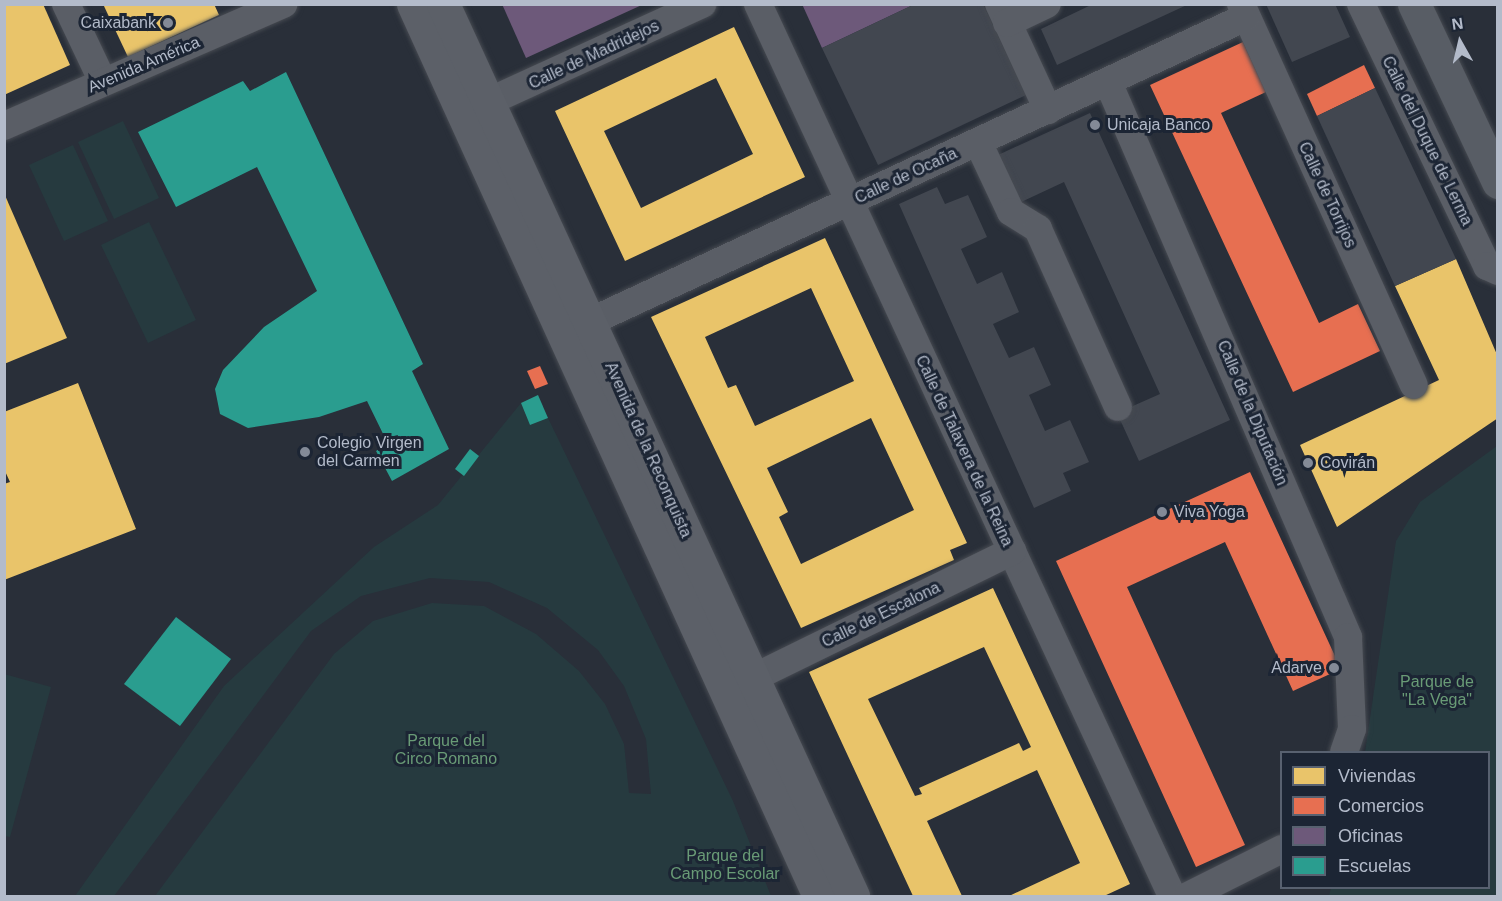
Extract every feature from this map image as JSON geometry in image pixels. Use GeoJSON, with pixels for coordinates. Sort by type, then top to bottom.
{"type":"FeatureCollection","features":[{"type":"Feature","properties":{"kind":"main road","name":"Avenida de la Reconquista"},"geometry":{"type":"LineString","coordinates":[[413,4],[751,679],[853,897]]}},
{"type":"Feature","properties":{"kind":"main road","name":"Avenida de la Reconquista"},"geometry":{"type":"LineString","coordinates":[[443,4],[486,103],[577,328],[819,897]]}},
{"type":"Feature","properties":{"kind":"street"},"geometry":{"type":"LineString","coordinates":[[66,4],[103,82]]}},
{"type":"Feature","properties":{"kind":"street","name":"Avenida América"},"geometry":{"type":"LineString","coordinates":[[4,126],[103,82],[237,14],[283,4]]}},
{"type":"Feature","properties":{"kind":"street","name":"Calle de Madridejos"},"geometry":{"type":"LineString","coordinates":[[486,103],[702,4]]}},
{"type":"Feature","properties":{"kind":"street","name":"Calle de Talavera de la Reina"},"geometry":{"type":"LineString","coordinates":[[758,4],[848,203],[1172,897]]}},
{"type":"Feature","properties":{"kind":"street"},"geometry":{"type":"LineString","coordinates":[[1047,4],[1003,14],[1048,110]]}},
{"type":"Feature","properties":{"kind":"street","name":"Calle del Duque de Lerma"},"geometry":{"type":"LineString","coordinates":[[1361,4],[1487,266],[1497,271]]}},
{"type":"Feature","properties":{"kind":"street"},"geometry":{"type":"LineString","coordinates":[[1414,4],[1497,182]]}},
{"type":"Feature","properties":{"kind":"street","name":"Calle de Ocaña"},"geometry":{"type":"LineString","coordinates":[[577,328],[1108,82],[1244,11]]}},
{"type":"Feature","properties":{"kind":"street","name":"Calle de Torrijos"},"geometry":{"type":"LineString","coordinates":[[1244,11],[1414,385]]}},
{"type":"Feature","properties":{"kind":"street","name":"Calle de la Diputación"},"geometry":{"type":"LineString","coordinates":[[1108,82],[1348,637],[1352,729],[1345,751]]}},
{"type":"Feature","properties":{"kind":"street"},"geometry":{"type":"LineString","coordinates":[[978,142],[1011,212],[1038,229],[1118,407]]}},
{"type":"Feature","properties":{"kind":"street","name":"Calle de Escalona"},"geometry":{"type":"LineString","coordinates":[[751,679],[1012,551]]}},
{"type":"Feature","properties":{"kind":"street"},"geometry":{"type":"LineString","coordinates":[[1188,897],[1280,850]]}},
{"type":"Feature","properties":{"kind":"green space"},"geometry":{"type":"Polygon","coordinates":[[[123,121],[159,198],[114,219],[78,142],[123,121]]]}},
{"type":"Feature","properties":{"kind":"green space"},"geometry":{"type":"Polygon","coordinates":[[[73,145],[108,221],[64,241],[29,165],[73,145]]]}},
{"type":"Feature","properties":{"kind":"green space"},"geometry":{"type":"Polygon","coordinates":[[[149,222],[196,320],[148,343],[101,245],[149,222]]]}},
{"type":"Feature","properties":{"kind":"green space","name":"Parque del Circo Romano"},"geometry":{"type":"Polygon","coordinates":[[[521,403],[530,425],[548,418],[733,801],[771,896],[155,896],[334,654],[373,621],[432,603],[484,606],[536,634],[579,671],[605,704],[624,744],[629,793],[651,794],[646,739],[624,686],[598,650],[547,608],[489,582],[430,578],[361,596],[311,631],[114,896],[75,896],[224,686],[374,547],[438,505],[521,403]]]}},
{"type":"Feature","properties":{"kind":"green space","name":"Parque de \"La Vega\""},"geometry":{"type":"Polygon","coordinates":[[[1497,446],[1497,896],[1329,896],[1331,889],[1490,889],[1490,751],[1365,751],[1396,541],[1420,502],[1497,446]]]}},
{"type":"Feature","properties":{"kind":"green space"},"geometry":{"type":"Polygon","coordinates":[[[4,674],[51,687],[10,837],[4,836],[4,674]]]}},
{"type":"Feature","properties":{"kind":"building: Viviendas"},"geometry":{"type":"Polygon","coordinates":[[[4,4],[43,4],[70,65],[4,95],[4,4]]]}},
{"type":"Feature","properties":{"kind":"building: Viviendas"},"geometry":{"type":"Polygon","coordinates":[[[103,4],[214,4],[219,15],[128,57],[103,4]]]}},
{"type":"Feature","properties":{"kind":"building: Viviendas"},"geometry":{"type":"Polygon","coordinates":[[[734,27],[805,177],[625,261],[555,111],[734,27]],[[716,78],[604,131],[641,208],[753,154],[716,78]]]}},
{"type":"Feature","properties":{"kind":"building: Viviendas"},"geometry":{"type":"Polygon","coordinates":[[[4,193],[67,338],[4,364],[4,193]]]}},
{"type":"Feature","properties":{"kind":"building: Viviendas"},"geometry":{"type":"Polygon","coordinates":[[[825,238],[967,543],[950,550],[954,560],[801,628],[651,317],[825,238]],[[811,288],[705,337],[728,388],[736,385],[755,426],[854,381],[811,288]],[[871,418],[767,468],[788,512],[779,517],[801,564],[914,510],[871,418]]]}},
{"type":"Feature","properties":{"kind":"building: Viviendas"},"geometry":{"type":"Polygon","coordinates":[[[1456,259],[1498,357],[1498,418],[1337,527],[1300,445],[1439,380],[1395,286],[1456,259]]]}},
{"type":"Feature","properties":{"kind":"building: Viviendas"},"geometry":{"type":"Polygon","coordinates":[[[78,383],[136,529],[4,580],[4,484],[10,482],[4,469],[4,412],[78,383]]]}},
{"type":"Feature","properties":{"kind":"building: Viviendas"},"geometry":{"type":"Polygon","coordinates":[[[993,588],[1130,884],[1104,896],[1009,896],[1080,863],[1037,770],[927,821],[962,896],[913,896],[809,672],[993,588]],[[984,647],[868,699],[915,796],[922,794],[919,788],[1019,743],[1023,751],[1031,747],[984,647]]]}},
{"type":"Feature","properties":{"kind":"building: Comercios"},"geometry":{"type":"Polygon","coordinates":[[[1243,42],[1266,92],[1221,113],[1319,323],[1358,304],[1380,351],[1293,392],[1150,85],[1243,42]]]}},
{"type":"Feature","properties":{"kind":"building: Comercios"},"geometry":{"type":"Polygon","coordinates":[[[1364,65],[1375,88],[1317,116],[1307,94],[1364,65]]]}},
{"type":"Feature","properties":{"kind":"building: Comercios"},"geometry":{"type":"Polygon","coordinates":[[[540,366],[548,384],[535,389],[527,371],[540,366]]]}},
{"type":"Feature","properties":{"kind":"building: Comercios"},"geometry":{"type":"Polygon","coordinates":[[[1250,472],[1341,669],[1293,691],[1225,542],[1127,587],[1245,845],[1196,867],[1056,561],[1250,472]]]}},
{"type":"Feature","properties":{"kind":"building: Oficinas"},"geometry":{"type":"Polygon","coordinates":[[[502,4],[644,4],[526,58],[502,4]]]}},
{"type":"Feature","properties":{"kind":"building: Oficinas"},"geometry":{"type":"Polygon","coordinates":[[[802,4],[915,4],[822,48],[802,4]]]}},
{"type":"Feature","properties":{"kind":"building: Escuelas"},"geometry":{"type":"Polygon","coordinates":[[[286,72],[423,364],[412,371],[449,449],[392,481],[376,451],[388,444],[367,401],[319,417],[248,428],[220,414],[215,389],[223,370],[264,327],[317,291],[257,167],[176,207],[138,132],[243,81],[250,91],[286,72]]]}},
{"type":"Feature","properties":{"kind":"building: Escuelas"},"geometry":{"type":"Polygon","coordinates":[[[538,395],[548,418],[530,425],[521,403],[538,395]]]}},
{"type":"Feature","properties":{"kind":"building: Escuelas"},"geometry":{"type":"Polygon","coordinates":[[[470,449],[479,456],[464,476],[455,469],[470,449]]]}},
{"type":"Feature","properties":{"kind":"building: Escuelas"},"geometry":{"type":"Polygon","coordinates":[[[176,617],[231,659],[180,726],[124,684],[176,617]]]}},
{"type":"Feature","properties":{"kind":"building: Otros"},"geometry":{"type":"Polygon","coordinates":[[[915,4],[983,4],[1026,95],[878,165],[822,48],[915,4]]]}},
{"type":"Feature","properties":{"kind":"building: Otros"},"geometry":{"type":"Polygon","coordinates":[[[1093,4],[1189,4],[1057,65],[1041,29],[1093,4]]]}},
{"type":"Feature","properties":{"kind":"building: Otros"},"geometry":{"type":"Polygon","coordinates":[[[1266,4],[1335,4],[1350,37],[1292,62],[1266,4]]]}},
{"type":"Feature","properties":{"kind":"building: Otros"},"geometry":{"type":"Polygon","coordinates":[[[1375,88],[1456,259],[1395,286],[1317,116],[1375,88]]]}},
{"type":"Feature","properties":{"kind":"building: Otros"},"geometry":{"type":"Polygon","coordinates":[[[1090,113],[1230,420],[1139,461],[1117,413],[1160,394],[1064,182],[1019,203],[998,155],[1090,113]]]}},
{"type":"Feature","properties":{"kind":"building: Otros"},"geometry":{"type":"Polygon","coordinates":[[[937,187],[945,204],[968,195],[987,237],[961,249],[977,284],[1002,272],[1019,312],[993,324],[1009,358],[1034,347],[1051,385],[1029,395],[1045,431],[1070,420],[1089,462],[1063,473],[1071,491],[1034,508],[899,204],[937,187]]]}},
{"type":"Feature","properties":{"kind":"place","name":"Caixabank"},"geometry":{"type":"Point","coordinates":[168,23]}},
{"type":"Feature","properties":{"kind":"place","name":"Unicaja Banco"},"geometry":{"type":"Point","coordinates":[1095,125]}},
{"type":"Feature","properties":{"kind":"place","name":"Colegio Virgen del Carmen"},"geometry":{"type":"Point","coordinates":[305,452]}},
{"type":"Feature","properties":{"kind":"place","name":"Covirán"},"geometry":{"type":"Point","coordinates":[1308,463]}},
{"type":"Feature","properties":{"kind":"place","name":"Viva Yoga"},"geometry":{"type":"Point","coordinates":[1162,512]}},
{"type":"Feature","properties":{"kind":"place","name":"Adarve"},"geometry":{"type":"Point","coordinates":[1334,668]}},
{"type":"Feature","properties":{"kind":"park label","name":"Parque del Campo Escolar"},"geometry":{"type":"Point","coordinates":[725,865]}}]}
